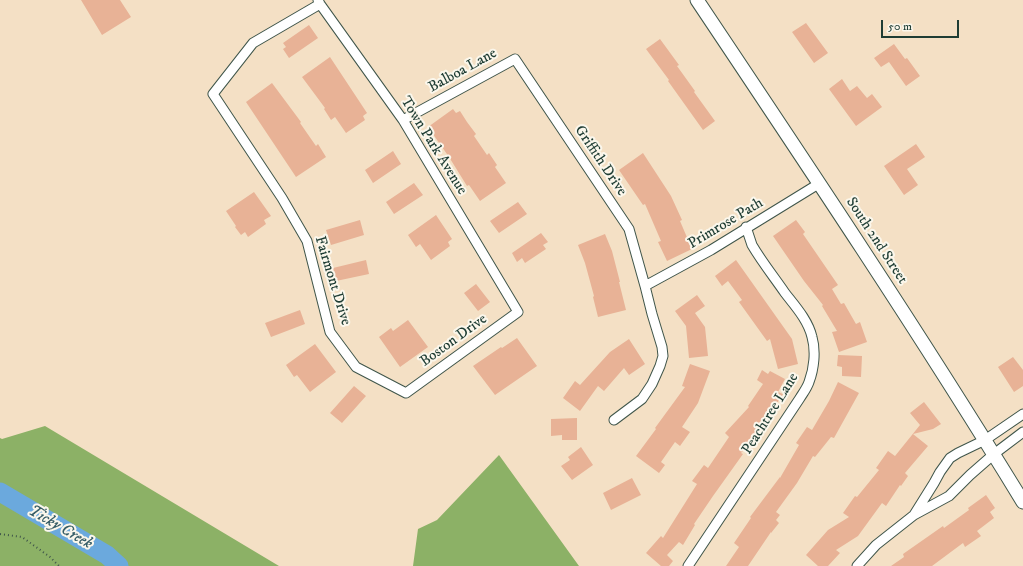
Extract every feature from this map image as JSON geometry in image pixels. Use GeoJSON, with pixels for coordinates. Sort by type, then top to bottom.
{"type":"FeatureCollection","features":[{"type":"Feature","properties":{"kind":"main road","name":"South 2nd Street"},"geometry":{"type":"LineString","coordinates":[[697,0],[820,183],[994,454],[1023,502]]}},
{"type":"Feature","properties":{"kind":"street","name":"Fairmont Drive"},"geometry":{"type":"LineString","coordinates":[[319,2],[253,43],[213,94],[282,198],[307,241],[330,332],[356,367],[406,393]]}},
{"type":"Feature","properties":{"kind":"street","name":"Town Park Avenue"},"geometry":{"type":"LineString","coordinates":[[319,2],[403,120],[518,312]]}},
{"type":"Feature","properties":{"kind":"street","name":"Balboa Lane"},"geometry":{"type":"LineString","coordinates":[[403,120],[515,59]]}},
{"type":"Feature","properties":{"kind":"street","name":"Griffith Drive"},"geometry":{"type":"LineString","coordinates":[[515,59],[629,229],[662,347],[663,356],[652,384],[642,399],[614,420]]}},
{"type":"Feature","properties":{"kind":"street","name":"Primrose Path"},"geometry":{"type":"LineString","coordinates":[[645,286],[711,250],[820,183]]}},
{"type":"Feature","properties":{"kind":"street","name":"Peachtree Lane"},"geometry":{"type":"LineString","coordinates":[[688,566],[809,384],[814,361],[812,337],[808,326],[752,244],[746,228]]}},
{"type":"Feature","properties":{"kind":"street","name":"Boston Drive"},"geometry":{"type":"LineString","coordinates":[[406,393],[518,312]]}},
{"type":"Feature","properties":{"kind":"street"},"geometry":{"type":"LineString","coordinates":[[914,515],[950,458],[985,440],[1023,414]]}},
{"type":"Feature","properties":{"kind":"street"},"geometry":{"type":"LineString","coordinates":[[857,566],[876,545],[914,515],[949,496],[994,454],[1023,432]]}},
{"type":"Feature","properties":{"kind":"path"},"geometry":{"type":"LineString","coordinates":[[0,534],[22,537],[50,557],[59,566]]}},
{"type":"Feature","properties":{"kind":"green space"},"geometry":{"type":"Polygon","coordinates":[[[45,426],[279,566],[0,566],[0,438],[2,439],[45,426]]]}},
{"type":"Feature","properties":{"kind":"green space"},"geometry":{"type":"Polygon","coordinates":[[[499,455],[579,566],[413,566],[418,529],[437,520],[499,455]]]}},
{"type":"Feature","properties":{"kind":"building"},"geometry":{"type":"Polygon","coordinates":[[[81,0],[120,0],[131,17],[102,35],[81,0]]]}},
{"type":"Feature","properties":{"kind":"building"},"geometry":{"type":"Polygon","coordinates":[[[806,23],[828,53],[814,63],[792,32],[806,23]]]}},
{"type":"Feature","properties":{"kind":"building"},"geometry":{"type":"Polygon","coordinates":[[[309,25],[318,38],[289,58],[283,49],[286,47],[283,43],[309,25]]]}},
{"type":"Feature","properties":{"kind":"building"},"geometry":{"type":"Polygon","coordinates":[[[660,39],[679,65],[677,66],[715,121],[703,130],[646,49],[660,39]]]}},
{"type":"Feature","properties":{"kind":"building"},"geometry":{"type":"Polygon","coordinates":[[[894,44],[905,59],[907,58],[920,76],[906,86],[889,62],[881,67],[874,58],[894,44]]]}},
{"type":"Feature","properties":{"kind":"building"},"geometry":{"type":"Polygon","coordinates":[[[330,57],[367,113],[363,116],[365,120],[346,133],[335,117],[331,120],[324,109],[325,108],[302,77],[330,57]]]}},
{"type":"Feature","properties":{"kind":"building"},"geometry":{"type":"Polygon","coordinates":[[[842,79],[850,91],[857,86],[867,98],[872,94],[882,107],[856,126],[829,89],[842,79]]]}},
{"type":"Feature","properties":{"kind":"building"},"geometry":{"type":"Polygon","coordinates":[[[272,83],[301,122],[300,123],[316,146],[318,144],[326,157],[296,177],[246,102],[272,83]]]}},
{"type":"Feature","properties":{"kind":"building"},"geometry":{"type":"Polygon","coordinates":[[[453,109],[456,113],[460,111],[476,134],[474,136],[487,155],[489,153],[497,165],[495,167],[506,183],[480,201],[469,185],[467,186],[428,127],[453,109]]]}},
{"type":"Feature","properties":{"kind":"building"},"geometry":{"type":"Polygon","coordinates":[[[916,144],[925,157],[907,169],[918,185],[904,195],[884,166],[916,144]]]}},
{"type":"Feature","properties":{"kind":"building"},"geometry":{"type":"Polygon","coordinates":[[[393,151],[401,164],[373,183],[365,170],[393,151]]]}},
{"type":"Feature","properties":{"kind":"building"},"geometry":{"type":"Polygon","coordinates":[[[643,153],[671,196],[682,220],[680,221],[692,249],[667,261],[658,242],[661,241],[645,204],[643,205],[619,170],[643,153]]]}},
{"type":"Feature","properties":{"kind":"building"},"geometry":{"type":"Polygon","coordinates":[[[414,183],[423,195],[394,214],[386,202],[414,183]]]}},
{"type":"Feature","properties":{"kind":"building"},"geometry":{"type":"Polygon","coordinates":[[[254,192],[271,216],[264,220],[266,224],[248,237],[245,232],[241,235],[226,211],[254,192]]]}},
{"type":"Feature","properties":{"kind":"building"},"geometry":{"type":"Polygon","coordinates":[[[518,202],[527,214],[499,233],[490,221],[518,202]]]}},
{"type":"Feature","properties":{"kind":"building"},"geometry":{"type":"Polygon","coordinates":[[[436,215],[452,239],[448,242],[450,246],[431,260],[420,244],[416,247],[408,235],[436,215]]]}},
{"type":"Feature","properties":{"kind":"building"},"geometry":{"type":"Polygon","coordinates":[[[360,220],[364,235],[331,245],[326,230],[360,220]]]}},
{"type":"Feature","properties":{"kind":"building"},"geometry":{"type":"Polygon","coordinates":[[[796,220],[805,232],[803,234],[838,285],[832,289],[841,304],[844,303],[856,324],[860,322],[867,342],[839,352],[832,332],[837,331],[822,306],[823,305],[804,281],[773,236],[796,220]]]}},
{"type":"Feature","properties":{"kind":"building"},"geometry":{"type":"Polygon","coordinates":[[[541,233],[548,242],[543,245],[546,249],[525,263],[522,258],[517,262],[512,253],[541,233]]]}},
{"type":"Feature","properties":{"kind":"building"},"geometry":{"type":"Polygon","coordinates":[[[605,234],[612,251],[626,310],[598,317],[585,263],[578,245],[605,234]]]}},
{"type":"Feature","properties":{"kind":"building"},"geometry":{"type":"Polygon","coordinates":[[[366,260],[369,274],[336,281],[333,268],[366,260]]]}},
{"type":"Feature","properties":{"kind":"building"},"geometry":{"type":"Polygon","coordinates":[[[736,260],[792,339],[798,364],[778,369],[770,339],[767,341],[739,302],[742,300],[728,281],[722,286],[715,276],[736,260]]]}},
{"type":"Feature","properties":{"kind":"building"},"geometry":{"type":"Polygon","coordinates":[[[476,284],[490,302],[478,311],[464,293],[476,284]]]}},
{"type":"Feature","properties":{"kind":"building"},"geometry":{"type":"Polygon","coordinates":[[[697,295],[705,306],[695,313],[705,327],[708,356],[689,358],[686,326],[675,311],[697,295]]]}},
{"type":"Feature","properties":{"kind":"building"},"geometry":{"type":"Polygon","coordinates":[[[300,310],[305,324],[271,337],[265,323],[300,310]]]}},
{"type":"Feature","properties":{"kind":"building"},"geometry":{"type":"Polygon","coordinates":[[[408,320],[428,347],[400,367],[379,337],[391,328],[393,331],[408,320]]]}},
{"type":"Feature","properties":{"kind":"building"},"geometry":{"type":"Polygon","coordinates":[[[517,338],[537,366],[495,395],[473,366],[517,338]]]}},
{"type":"Feature","properties":{"kind":"building"},"geometry":{"type":"Polygon","coordinates":[[[629,339],[645,364],[629,375],[624,368],[604,391],[598,386],[580,411],[563,398],[575,381],[580,385],[610,352],[629,339]]]}},
{"type":"Feature","properties":{"kind":"building"},"geometry":{"type":"Polygon","coordinates":[[[315,344],[336,372],[310,392],[297,375],[294,377],[286,365],[315,344]]]}},
{"type":"Feature","properties":{"kind":"building"},"geometry":{"type":"Polygon","coordinates":[[[838,355],[862,356],[861,377],[842,376],[842,367],[837,366],[838,355]]]}},
{"type":"Feature","properties":{"kind":"building"},"geometry":{"type":"Polygon","coordinates":[[[1013,357],[1023,370],[1023,386],[1014,392],[998,367],[1013,357]]]}},
{"type":"Feature","properties":{"kind":"building"},"geometry":{"type":"Polygon","coordinates":[[[690,364],[710,371],[698,403],[682,427],[690,432],[680,446],[675,442],[661,462],[665,465],[659,473],[636,456],[685,387],[682,386],[690,364]]]}},
{"type":"Feature","properties":{"kind":"building"},"geometry":{"type":"Polygon","coordinates":[[[762,370],[768,374],[770,371],[785,379],[778,392],[783,394],[756,436],[741,453],[743,454],[694,524],[695,525],[683,545],[679,542],[667,555],[673,561],[669,566],[661,566],[646,553],[661,536],[663,538],[697,484],[692,481],[704,465],[708,468],[729,437],[725,433],[749,407],[748,406],[763,384],[757,380],[762,370]]]}},
{"type":"Feature","properties":{"kind":"building"},"geometry":{"type":"Polygon","coordinates":[[[838,382],[859,393],[834,438],[831,437],[815,457],[813,456],[797,483],[776,512],[780,515],[776,520],[779,523],[771,532],[748,566],[726,566],[739,547],[734,543],[751,518],[750,517],[780,478],[799,445],[796,443],[807,427],[812,430],[838,382]]]}},
{"type":"Feature","properties":{"kind":"building"},"geometry":{"type":"Polygon","coordinates":[[[354,386],[366,396],[342,423],[330,413],[354,386]]]}},
{"type":"Feature","properties":{"kind":"building"},"geometry":{"type":"Polygon","coordinates":[[[924,402],[941,424],[933,429],[913,434],[928,446],[905,473],[908,476],[886,506],[882,503],[858,536],[836,550],[840,553],[828,566],[818,566],[806,555],[828,530],[849,517],[843,513],[855,496],[857,497],[879,470],[876,468],[888,451],[895,456],[920,425],[910,413],[924,402]]]}},
{"type":"Feature","properties":{"kind":"building"},"geometry":{"type":"Polygon","coordinates":[[[577,418],[577,440],[562,440],[562,435],[551,436],[551,419],[577,418]]]}},
{"type":"Feature","properties":{"kind":"building"},"geometry":{"type":"Polygon","coordinates":[[[581,447],[593,465],[572,480],[561,466],[570,460],[568,457],[581,447]]]}},
{"type":"Feature","properties":{"kind":"building"},"geometry":{"type":"Polygon","coordinates":[[[632,478],[641,495],[611,510],[603,493],[632,478]]]}},
{"type":"Feature","properties":{"kind":"building"},"geometry":{"type":"Polygon","coordinates":[[[986,495],[995,508],[990,512],[994,518],[977,531],[981,536],[965,547],[963,543],[932,566],[891,566],[904,557],[903,554],[943,526],[944,528],[969,510],[968,508],[986,495]]]}},
{"type":"Feature","properties":{"kind":"waterway","name":"Ticky Creek"},"geometry":{"type":"LineString","coordinates":[[0,492],[107,555],[119,566]]}}]}
